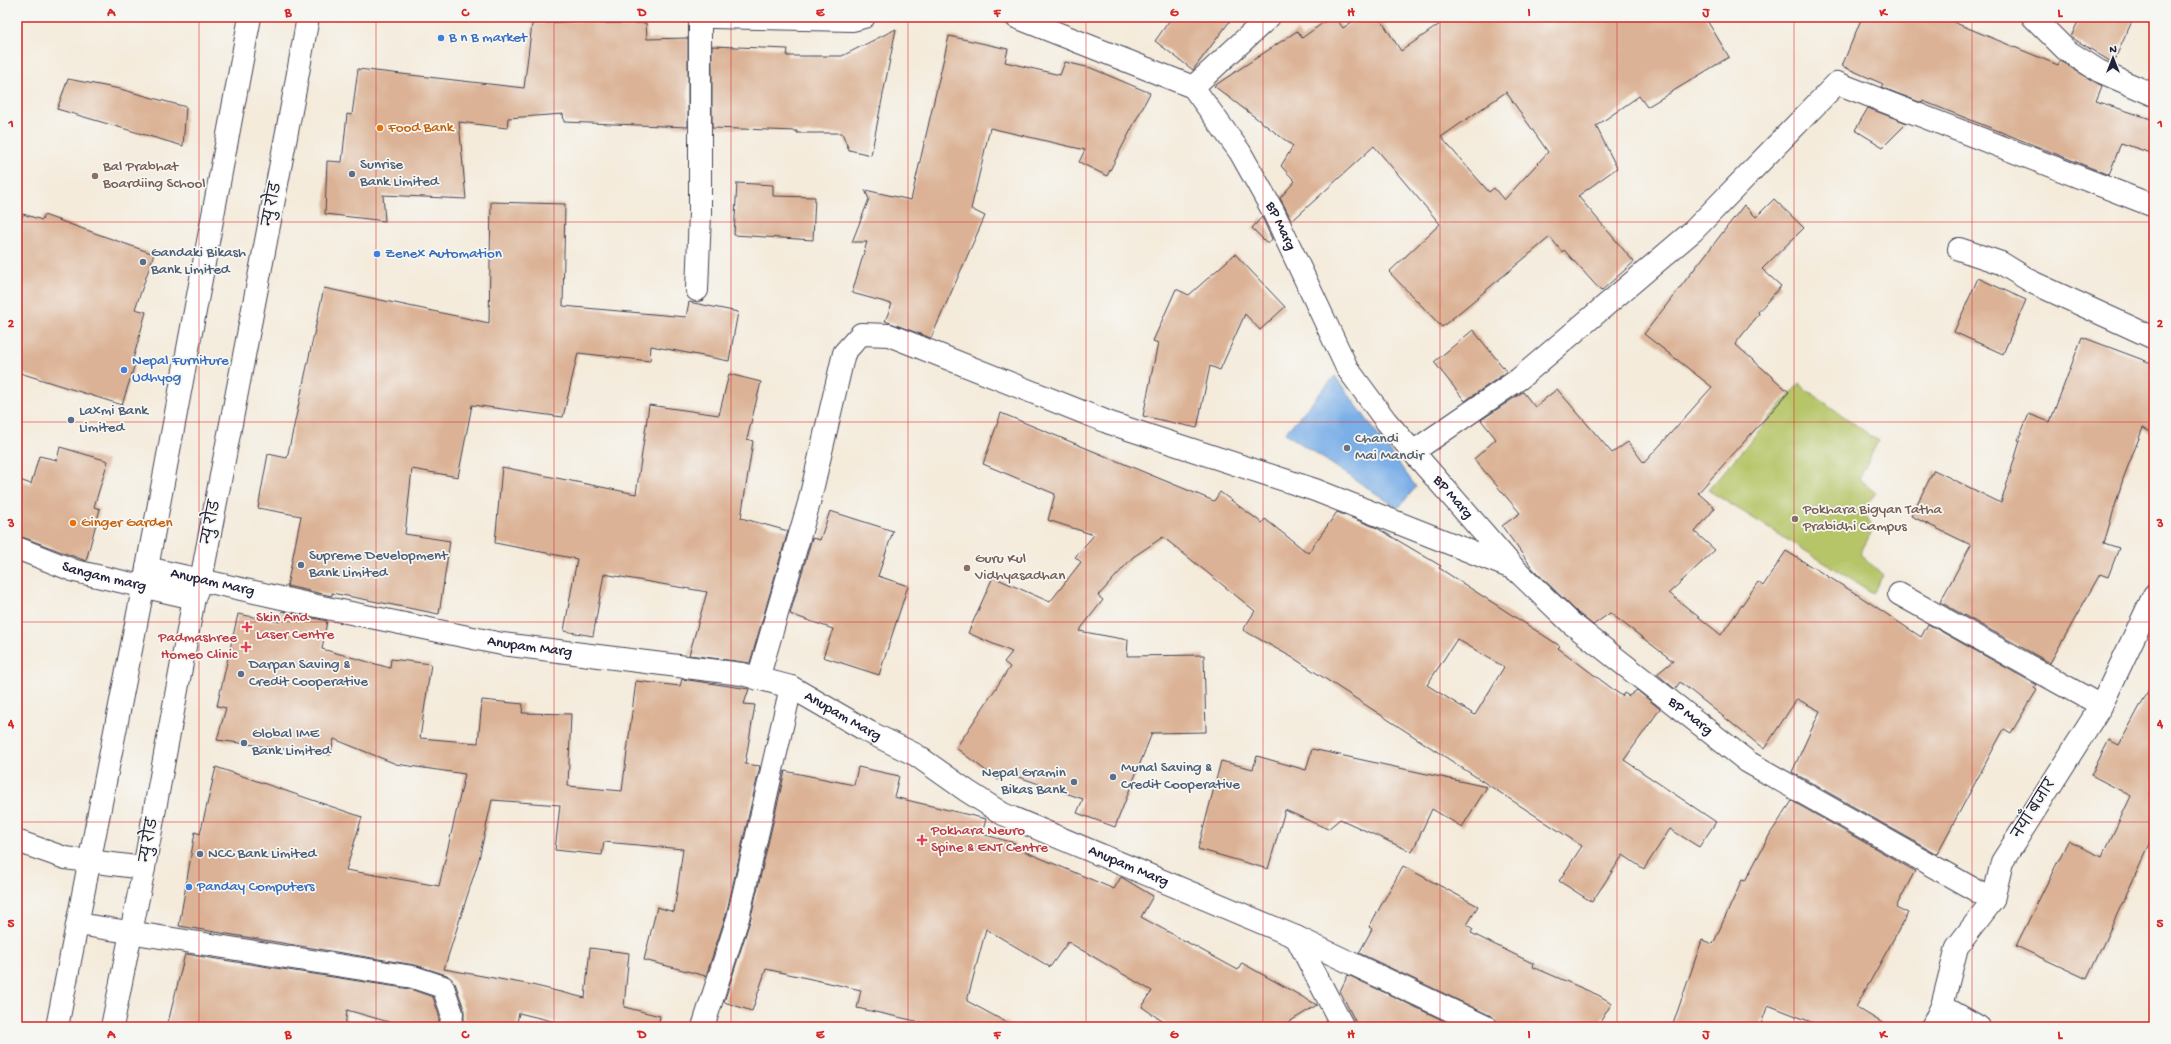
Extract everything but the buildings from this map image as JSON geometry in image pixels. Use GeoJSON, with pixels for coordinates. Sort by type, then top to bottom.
{"type":"FeatureCollection","features":[{"type":"Feature","properties":{"kind":"street"},"geometry":{"type":"LineString","coordinates":[[57,1027],[78,924],[250,17]]}},
{"type":"Feature","properties":{"kind":"street","name":"न्यु रोड"},"geometry":{"type":"LineString","coordinates":[[112,1027],[308,17]]}},
{"type":"Feature","properties":{"kind":"street"},"geometry":{"type":"LineString","coordinates":[[697,290],[700,213],[700,17]]}},
{"type":"Feature","properties":{"kind":"street"},"geometry":{"type":"LineString","coordinates":[[713,17],[857,18]]}},
{"type":"Feature","properties":{"kind":"street"},"geometry":{"type":"LineString","coordinates":[[1016,17],[1193,87],[1269,17]]}},
{"type":"Feature","properties":{"kind":"street"},"geometry":{"type":"LineString","coordinates":[[2033,17],[2066,50],[2099,70],[2154,95]]}},
{"type":"Feature","properties":{"kind":"street"},"geometry":{"type":"LineString","coordinates":[[1414,451],[1519,380],[1693,231],[1837,83],[2154,206]]}},
{"type":"Feature","properties":{"kind":"street","name":"BP Marg"},"geometry":{"type":"LineString","coordinates":[[1193,87],[1240,152],[1273,211],[1347,368],[1386,421],[1414,451],[1515,569],[1571,623],[1748,762],[1993,900]]}},
{"type":"Feature","properties":{"kind":"street"},"geometry":{"type":"LineString","coordinates":[[1960,250],[2001,263],[2034,283],[2154,338]]}},
{"type":"Feature","properties":{"kind":"street"},"geometry":{"type":"LineString","coordinates":[[758,679],[809,503],[844,353],[861,334],[889,335],[1110,423],[1315,490],[1515,569]]}},
{"type":"Feature","properties":{"kind":"street","name":"Sangam marg"},"geometry":{"type":"LineString","coordinates":[[17,548],[75,570],[144,577]]}},
{"type":"Feature","properties":{"kind":"street","name":"Anupam Marg"},"geometry":{"type":"LineString","coordinates":[[144,577],[198,589],[502,644],[742,674],[791,687],[869,732],[916,755],[1003,814],[1296,937],[1486,1027]]}},
{"type":"Feature","properties":{"kind":"street"},"geometry":{"type":"LineString","coordinates":[[1899,594],[2101,706]]}},
{"type":"Feature","properties":{"kind":"street","name":"नयाँ बजार"},"geometry":{"type":"LineString","coordinates":[[1932,1027],[1942,1006],[1957,947],[1993,900],[2002,862],[2101,706],[2154,595]]}},
{"type":"Feature","properties":{"kind":"street"},"geometry":{"type":"LineString","coordinates":[[703,1027],[738,918],[791,687]]}},
{"type":"Feature","properties":{"kind":"street"},"geometry":{"type":"LineString","coordinates":[[17,841],[65,858],[144,868]]}},
{"type":"Feature","properties":{"kind":"street"},"geometry":{"type":"LineString","coordinates":[[78,924],[413,977],[443,987],[452,1012],[451,1027]]}},
{"type":"Feature","properties":{"kind":"street"},"geometry":{"type":"LineString","coordinates":[[1296,937],[1343,1027]]}},
{"type":"Feature","properties":{"kind":"street"},"geometry":{"type":"LineString","coordinates":[[1942,1006],[1978,1027]]}},
{"type":"Feature","properties":{"kind":"green space"},"geometry":{"type":"Polygon","coordinates":[[[1799,384],[1878,441],[1859,479],[1876,493],[1861,511],[1874,527],[1860,554],[1883,575],[1873,593],[1708,490],[1799,384]]]}},
{"type":"Feature","properties":{"kind":"water","name":"Chandi Mai Mandir"},"geometry":{"type":"Polygon","coordinates":[[[1335,376],[1416,487],[1398,508],[1285,433],[1335,376]]]}},
{"type":"Feature","properties":{"kind":"place","name":"B n B market"},"geometry":{"type":"Point","coordinates":[441,38]}},
{"type":"Feature","properties":{"kind":"place","name":"Food Bank"},"geometry":{"type":"Point","coordinates":[380,128]}},
{"type":"Feature","properties":{"kind":"place","name":"Sunrise Bank Limited"},"geometry":{"type":"Point","coordinates":[352,174]}},
{"type":"Feature","properties":{"kind":"place","name":"Bal Prabhat Boardiing School"},"geometry":{"type":"Point","coordinates":[95,176]}},
{"type":"Feature","properties":{"kind":"place","name":"Zenex Automation"},"geometry":{"type":"Point","coordinates":[377,254]}},
{"type":"Feature","properties":{"kind":"place","name":"Gandaki Bikash Bank Limited"},"geometry":{"type":"Point","coordinates":[143,262]}},
{"type":"Feature","properties":{"kind":"place","name":"Nepal Furniture Udhyog"},"geometry":{"type":"Point","coordinates":[124,370]}},
{"type":"Feature","properties":{"kind":"place","name":"Laxmi Bank Limited"},"geometry":{"type":"Point","coordinates":[71,420]}},
{"type":"Feature","properties":{"kind":"place","name":"Chandi Mai Mandir"},"geometry":{"type":"Point","coordinates":[1347,448]}},
{"type":"Feature","properties":{"kind":"place","name":"Pokhara Bigyan Tatha Prabidhi Campus"},"geometry":{"type":"Point","coordinates":[1795,519]}},
{"type":"Feature","properties":{"kind":"place","name":"Ginger Garden"},"geometry":{"type":"Point","coordinates":[73,523]}},
{"type":"Feature","properties":{"kind":"place","name":"Supreme Development Bank Limited"},"geometry":{"type":"Point","coordinates":[301,565]}},
{"type":"Feature","properties":{"kind":"place","name":"Guru Kul Vidhyasadhan"},"geometry":{"type":"Point","coordinates":[967,568]}},
{"type":"Feature","properties":{"kind":"place","name":"Skin And Laser Centre"},"geometry":{"type":"Point","coordinates":[247,627]}},
{"type":"Feature","properties":{"kind":"place","name":"Padmashree Homeo Clinic"},"geometry":{"type":"Point","coordinates":[246,647]}},
{"type":"Feature","properties":{"kind":"place","name":"Darpan Saving & Credit Cooperative"},"geometry":{"type":"Point","coordinates":[241,674]}},
{"type":"Feature","properties":{"kind":"place","name":"Global IME Bank Limited"},"geometry":{"type":"Point","coordinates":[244,743]}},
{"type":"Feature","properties":{"kind":"place","name":"Munal Saving & Credit Cooperative"},"geometry":{"type":"Point","coordinates":[1113,777]}},
{"type":"Feature","properties":{"kind":"place","name":"Nepal Gramin Bikas Bank"},"geometry":{"type":"Point","coordinates":[1074,782]}},
{"type":"Feature","properties":{"kind":"place","name":"Pokhara Neuro Spine & ENT Centre"},"geometry":{"type":"Point","coordinates":[922,840]}},
{"type":"Feature","properties":{"kind":"place","name":"NCC Bank Limited"},"geometry":{"type":"Point","coordinates":[200,854]}},
{"type":"Feature","properties":{"kind":"place","name":"Panday Computers"},"geometry":{"type":"Point","coordinates":[189,887]}}]}
